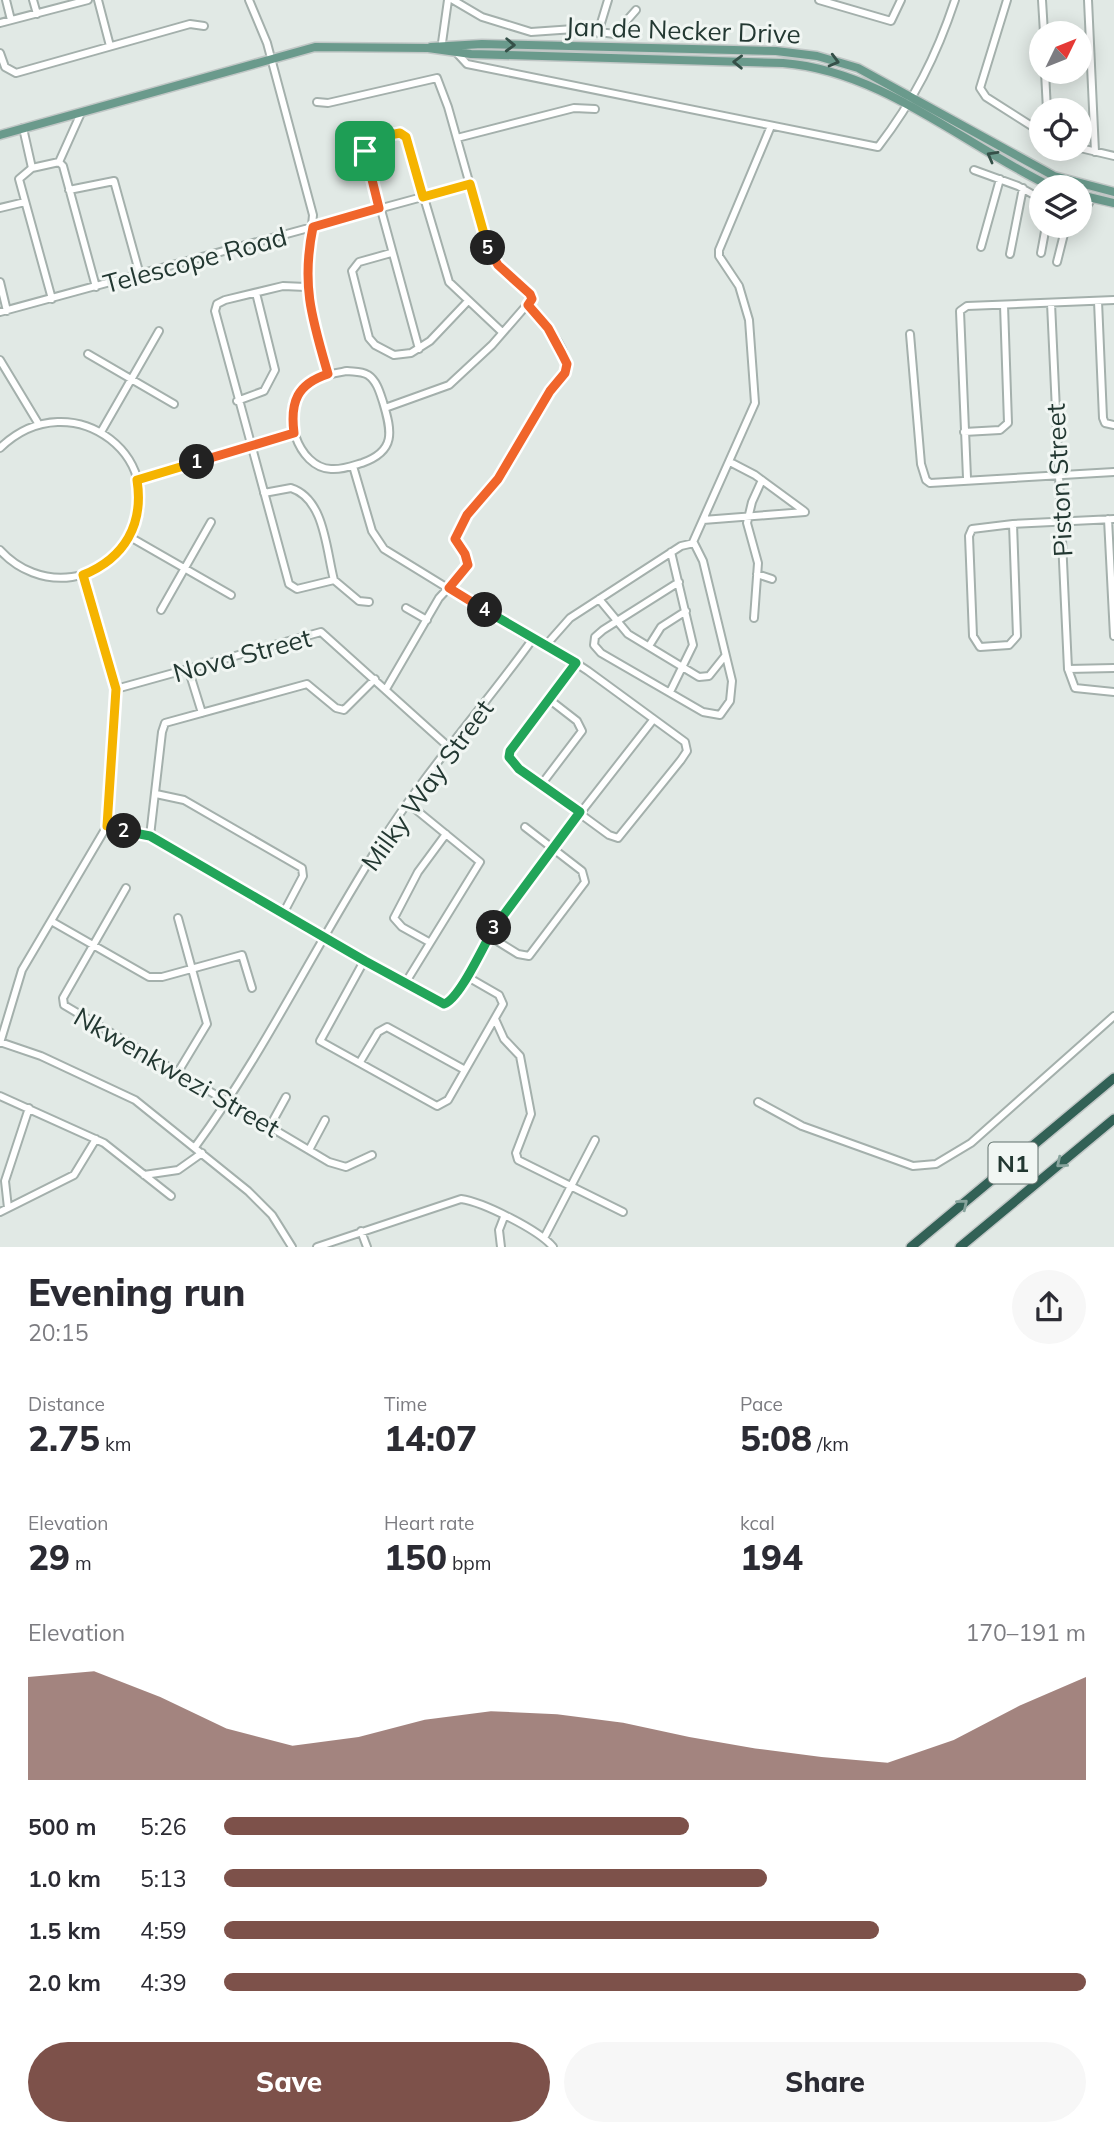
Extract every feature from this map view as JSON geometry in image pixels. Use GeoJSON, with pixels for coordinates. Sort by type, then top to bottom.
{"type":"FeatureCollection","features":[{"type":"Feature","properties":{"kind":"highway","name":"N1"},"geometry":{"type":"LineString","coordinates":[[911,1247],[1114,1078]]}},
{"type":"Feature","properties":{"kind":"highway","name":"N1"},"geometry":{"type":"LineString","coordinates":[[961,1247],[1114,1119]]}},
{"type":"Feature","properties":{"kind":"main road","name":"Jan de Necker Drive"},"geometry":{"type":"LineString","coordinates":[[0,135],[270,57],[331,45],[797,53],[858,68],[1054,176],[1114,192]]}},
{"type":"Feature","properties":{"kind":"main road","name":"Jan de Necker Drive"},"geometry":{"type":"LineString","coordinates":[[441,48],[456,52],[798,64],[840,73],[909,106],[1031,175]]}},
{"type":"Feature","properties":{"kind":"main road"},"geometry":{"type":"LineString","coordinates":[[1093,198],[1114,203]]}},
{"type":"Feature","properties":{"kind":"street"},"geometry":{"type":"LineString","coordinates":[[6,0],[11,20]]}},
{"type":"Feature","properties":{"kind":"street"},"geometry":{"type":"LineString","coordinates":[[33,0],[37,14]]}},
{"type":"Feature","properties":{"kind":"street"},"geometry":{"type":"LineString","coordinates":[[0,23],[88,0]]}},
{"type":"Feature","properties":{"kind":"street"},"geometry":{"type":"LineString","coordinates":[[98,0],[110,46]]}},
{"type":"Feature","properties":{"kind":"street"},"geometry":{"type":"LineString","coordinates":[[249,0],[270,57],[309,198],[313,227],[306,286],[328,374]]}},
{"type":"Feature","properties":{"kind":"street"},"geometry":{"type":"LineString","coordinates":[[441,48],[450,0],[482,17],[531,32],[574,30],[618,33],[636,10]]}},
{"type":"Feature","properties":{"kind":"street"},"geometry":{"type":"LineString","coordinates":[[598,33],[608,0]]}},
{"type":"Feature","properties":{"kind":"street"},"geometry":{"type":"LineString","coordinates":[[819,0],[891,21],[901,0]]}},
{"type":"Feature","properties":{"kind":"street"},"geometry":{"type":"LineString","coordinates":[[456,52],[467,64],[878,147],[914,97],[937,51],[954,0]]}},
{"type":"Feature","properties":{"kind":"street"},"geometry":{"type":"LineString","coordinates":[[1007,0],[980,88],[986,97],[1029,124]]}},
{"type":"Feature","properties":{"kind":"street"},"geometry":{"type":"LineString","coordinates":[[1042,0],[1043,21]]}},
{"type":"Feature","properties":{"kind":"street"},"geometry":{"type":"LineString","coordinates":[[1088,0],[1095,152]]}},
{"type":"Feature","properties":{"kind":"street"},"geometry":{"type":"LineString","coordinates":[[0,53],[5,67],[16,73],[190,24],[204,26]]}},
{"type":"Feature","properties":{"kind":"street"},"geometry":{"type":"LineString","coordinates":[[317,102],[328,103],[435,77],[442,87],[488,249],[498,265],[530,294],[532,299],[449,385],[385,408]]}},
{"type":"Feature","properties":{"kind":"street"},"geometry":{"type":"LineString","coordinates":[[457,138],[574,108],[595,109]]}},
{"type":"Feature","properties":{"kind":"street"},"geometry":{"type":"LineString","coordinates":[[59,162],[81,111]]}},
{"type":"Feature","properties":{"kind":"street"},"geometry":{"type":"LineString","coordinates":[[547,644],[570,618],[671,552],[692,542],[730,462],[755,402],[756,393],[749,320],[739,286],[719,256],[719,250],[771,127]]}},
{"type":"Feature","properties":{"kind":"street"},"geometry":{"type":"LineString","coordinates":[[23,128],[32,168]]}},
{"type":"Feature","properties":{"kind":"street"},"geometry":{"type":"LineString","coordinates":[[419,349],[364,148],[368,140],[374,137],[396,133],[405,136],[449,282],[502,332]]}},
{"type":"Feature","properties":{"kind":"street"},"geometry":{"type":"LineString","coordinates":[[1092,151],[1114,156]]}},
{"type":"Feature","properties":{"kind":"street"},"geometry":{"type":"LineString","coordinates":[[52,299],[19,179],[32,168],[59,162]]}},
{"type":"Feature","properties":{"kind":"street"},"geometry":{"type":"LineString","coordinates":[[59,162],[65,171],[96,287]]}},
{"type":"Feature","properties":{"kind":"street"},"geometry":{"type":"LineString","coordinates":[[974,170],[1029,191]]}},
{"type":"Feature","properties":{"kind":"street"},"geometry":{"type":"LineString","coordinates":[[981,247],[1000,179]]}},
{"type":"Feature","properties":{"kind":"street"},"geometry":{"type":"LineString","coordinates":[[69,190],[113,180],[140,275]]}},
{"type":"Feature","properties":{"kind":"street","name":"Telescope Road"},"geometry":{"type":"LineString","coordinates":[[4,311],[470,184]]}},
{"type":"Feature","properties":{"kind":"street"},"geometry":{"type":"LineString","coordinates":[[1010,254],[1023,188]]}},
{"type":"Feature","properties":{"kind":"street"},"geometry":{"type":"LineString","coordinates":[[0,208],[25,202]]}},
{"type":"Feature","properties":{"kind":"street"},"geometry":{"type":"LineString","coordinates":[[1041,253],[1044,238]]}},
{"type":"Feature","properties":{"kind":"street"},"geometry":{"type":"LineString","coordinates":[[1057,262],[1063,238]]}},
{"type":"Feature","properties":{"kind":"street"},"geometry":{"type":"LineString","coordinates":[[391,253],[359,262],[352,271],[368,333],[375,345],[394,355],[419,349],[468,301]]}},
{"type":"Feature","properties":{"kind":"street"},"geometry":{"type":"LineString","coordinates":[[0,282],[4,311]]}},
{"type":"Feature","properties":{"kind":"street"},"geometry":{"type":"LineString","coordinates":[[306,286],[283,286],[225,300],[215,308],[237,401],[289,585],[297,589],[334,580]]}},
{"type":"Feature","properties":{"kind":"street"},"geometry":{"type":"LineString","coordinates":[[237,401],[264,391],[275,370],[256,293]]}},
{"type":"Feature","properties":{"kind":"street"},"geometry":{"type":"LineString","coordinates":[[967,478],[960,311],[967,306],[1114,300]]}},
{"type":"Feature","properties":{"kind":"street"},"geometry":{"type":"LineString","coordinates":[[1098,301],[1102,418],[1105,424],[1114,425]]}},
{"type":"Feature","properties":{"kind":"street","name":"Piston Street"},"geometry":{"type":"LineString","coordinates":[[1051,303],[1068,669]]}},
{"type":"Feature","properties":{"kind":"street"},"geometry":{"type":"LineString","coordinates":[[386,689],[439,598],[468,565],[465,554],[455,540],[467,515],[498,479],[517,443],[567,368],[548,328],[528,305]]}},
{"type":"Feature","properties":{"kind":"street"},"geometry":{"type":"LineString","coordinates":[[964,432],[1000,430],[1008,423],[1004,305]]}},
{"type":"Feature","properties":{"kind":"street"},"geometry":{"type":"LineString","coordinates":[[101,432],[159,331]]}},
{"type":"Feature","properties":{"kind":"street"},"geometry":{"type":"LineString","coordinates":[[910,334],[921,464],[924,477],[930,483],[967,478],[1114,472]]}},
{"type":"Feature","properties":{"kind":"street"},"geometry":{"type":"LineString","coordinates":[[88,354],[174,404]]}},
{"type":"Feature","properties":{"kind":"street"},"geometry":{"type":"LineString","coordinates":[[0,360],[38,423]]}},
{"type":"Feature","properties":{"kind":"street"},"geometry":{"type":"LineString","coordinates":[[328,374],[367,374],[376,383],[390,434],[380,455],[353,466],[330,469],[318,467],[308,458],[294,433],[293,408],[298,392],[307,384],[328,374]]}},
{"type":"Feature","properties":{"kind":"street"},"geometry":{"type":"LineString","coordinates":[[0,448],[24,429],[38,423],[71,421],[101,432],[120,447],[137,480],[139,509],[130,537],[111,560],[83,575],[55,578],[36,574],[19,566],[0,550]]}},
{"type":"Feature","properties":{"kind":"street"},"geometry":{"type":"LineString","coordinates":[[137,480],[294,433]]}},
{"type":"Feature","properties":{"kind":"street"},"geometry":{"type":"LineString","coordinates":[[703,520],[805,512],[762,480],[730,462]]}},
{"type":"Feature","properties":{"kind":"street"},"geometry":{"type":"LineString","coordinates":[[353,466],[372,531],[380,545],[390,554],[532,640],[547,644],[576,663],[683,740],[687,751],[620,837],[612,837],[513,764],[510,751],[576,663]]}},
{"type":"Feature","properties":{"kind":"street"},"geometry":{"type":"LineString","coordinates":[[754,618],[757,555],[748,531],[748,517],[762,480]]}},
{"type":"Feature","properties":{"kind":"street"},"geometry":{"type":"LineString","coordinates":[[264,493],[291,488],[312,502],[334,580],[359,601],[369,602]]}},
{"type":"Feature","properties":{"kind":"street"},"geometry":{"type":"LineString","coordinates":[[1013,524],[1017,636],[1009,645],[981,647],[973,636],[969,534],[976,526],[1061,521],[1111,519],[1114,636]]}},
{"type":"Feature","properties":{"kind":"street"},"geometry":{"type":"LineString","coordinates":[[161,610],[211,522]]}},
{"type":"Feature","properties":{"kind":"street"},"geometry":{"type":"LineString","coordinates":[[130,537],[231,595]]}},
{"type":"Feature","properties":{"kind":"street"},"geometry":{"type":"LineString","coordinates":[[678,582],[595,637],[595,648],[710,716],[720,715],[732,696],[732,681],[699,546],[692,542]]}},
{"type":"Feature","properties":{"kind":"street"},"geometry":{"type":"LineString","coordinates":[[670,692],[693,645],[671,552]]}},
{"type":"Feature","properties":{"kind":"street"},"geometry":{"type":"LineString","coordinates":[[757,574],[772,579]]}},
{"type":"Feature","properties":{"kind":"street"},"geometry":{"type":"LineString","coordinates":[[83,575],[116,689],[107,826],[22,970],[0,1042],[41,1056],[126,1094],[195,1147],[272,1215],[292,1247]]}},
{"type":"Feature","properties":{"kind":"street"},"geometry":{"type":"LineString","coordinates":[[599,599],[615,623],[683,668],[706,678],[725,656]]}},
{"type":"Feature","properties":{"kind":"street"},"geometry":{"type":"LineString","coordinates":[[406,608],[428,620]]}},
{"type":"Feature","properties":{"kind":"street"},"geometry":{"type":"LineString","coordinates":[[649,646],[661,627],[685,611]]}},
{"type":"Feature","properties":{"kind":"street","name":"Nova Street"},"geometry":{"type":"LineString","coordinates":[[116,689],[321,632],[451,749]]}},
{"type":"Feature","properties":{"kind":"street","name":"Milky Way Street"},"geometry":{"type":"LineString","coordinates":[[195,1147],[228,1102],[323,936],[390,827],[532,640]]}},
{"type":"Feature","properties":{"kind":"street"},"geometry":{"type":"LineString","coordinates":[[188,668],[202,713]]}},
{"type":"Feature","properties":{"kind":"street"},"geometry":{"type":"LineString","coordinates":[[1114,668],[1068,669],[1075,688],[1114,692]]}},
{"type":"Feature","properties":{"kind":"street"},"geometry":{"type":"LineString","coordinates":[[150,836],[163,726],[167,722],[307,684],[336,708],[345,710],[375,679]]}},
{"type":"Feature","properties":{"kind":"street"},"geometry":{"type":"LineString","coordinates":[[541,785],[582,731],[577,721],[550,700]]}},
{"type":"Feature","properties":{"kind":"street"},"geometry":{"type":"LineString","coordinates":[[107,826],[150,836],[365,961],[446,1003],[466,976],[489,936],[580,812],[653,720]]}},
{"type":"Feature","properties":{"kind":"street"},"geometry":{"type":"LineString","coordinates":[[156,794],[178,797],[190,803],[302,868],[303,876],[284,912]]}},
{"type":"Feature","properties":{"kind":"street"},"geometry":{"type":"LineString","coordinates":[[406,982],[480,863],[475,855],[409,804]]}},
{"type":"Feature","properties":{"kind":"street"},"geometry":{"type":"LineString","coordinates":[[489,936],[524,956],[529,956],[586,880],[584,874],[525,827]]}},
{"type":"Feature","properties":{"kind":"street"},"geometry":{"type":"LineString","coordinates":[[429,943],[402,927],[394,918],[418,872],[446,834]]}},
{"type":"Feature","properties":{"kind":"street","name":"Nkwenkwezi Street"},"geometry":{"type":"LineString","coordinates":[[126,888],[63,998],[64,1004],[329,1162],[346,1167],[372,1155]]}},
{"type":"Feature","properties":{"kind":"street"},"geometry":{"type":"LineString","coordinates":[[178,918],[207,1024],[178,1072]]}},
{"type":"Feature","properties":{"kind":"street"},"geometry":{"type":"LineString","coordinates":[[51,921],[146,976],[156,978],[242,955],[251,988]]}},
{"type":"Feature","properties":{"kind":"street"},"geometry":{"type":"LineString","coordinates":[[365,961],[320,1039],[328,1047],[439,1107],[446,1102],[503,1004],[501,997],[466,976]]}},
{"type":"Feature","properties":{"kind":"street"},"geometry":{"type":"LineString","coordinates":[[758,1102],[802,1126],[913,1166],[931,1166],[971,1143],[1114,1016]]}},
{"type":"Feature","properties":{"kind":"street"},"geometry":{"type":"LineString","coordinates":[[495,1018],[504,1039],[517,1051],[522,1064],[531,1117],[516,1153],[520,1162],[623,1212]]}},
{"type":"Feature","properties":{"kind":"street"},"geometry":{"type":"LineString","coordinates":[[360,1062],[378,1032],[387,1027],[465,1070]]}},
{"type":"Feature","properties":{"kind":"street"},"geometry":{"type":"LineString","coordinates":[[0,1096],[96,1139],[171,1196]]}},
{"type":"Feature","properties":{"kind":"street"},"geometry":{"type":"LineString","coordinates":[[270,1126],[286,1097]]}},
{"type":"Feature","properties":{"kind":"street"},"geometry":{"type":"LineString","coordinates":[[8,1208],[5,1181],[29,1108]]}},
{"type":"Feature","properties":{"kind":"street"},"geometry":{"type":"LineString","coordinates":[[309,1150],[326,1120]]}},
{"type":"Feature","properties":{"kind":"street"},"geometry":{"type":"LineString","coordinates":[[0,1212],[74,1175],[96,1139]]}},
{"type":"Feature","properties":{"kind":"street"},"geometry":{"type":"LineString","coordinates":[[544,1238],[594,1140]]}},
{"type":"Feature","properties":{"kind":"street"},"geometry":{"type":"LineString","coordinates":[[144,1175],[178,1170],[202,1153]]}},
{"type":"Feature","properties":{"kind":"street"},"geometry":{"type":"LineString","coordinates":[[317,1247],[455,1200],[471,1201],[544,1238],[553,1247]]}},
{"type":"Feature","properties":{"kind":"street"},"geometry":{"type":"LineString","coordinates":[[500,1247],[499,1230],[504,1217]]}},
{"type":"Feature","properties":{"kind":"street"},"geometry":{"type":"LineString","coordinates":[[361,1231],[367,1247]]}},
{"type":"Feature","properties":{"kind":"route"},"geometry":{"type":"LineString","coordinates":[[400,133],[406,137],[423,197],[470,184],[488,249],[498,265],[530,294],[532,299],[528,305],[548,328],[567,364],[565,373],[550,391],[517,443],[498,479],[471,509],[458,532],[455,540],[465,554],[468,565],[449,588],[532,640],[547,644],[576,663],[510,751],[509,757],[519,769],[580,812],[514,898],[458,990],[450,1002],[444,1004],[150,836],[107,826],[116,689],[83,575],[111,560],[130,537],[139,509],[137,480],[294,433],[293,403],[298,392],[314,379],[328,374],[308,303],[306,286],[313,227],[379,208],[365,151],[369,139],[400,133]]}}]}
